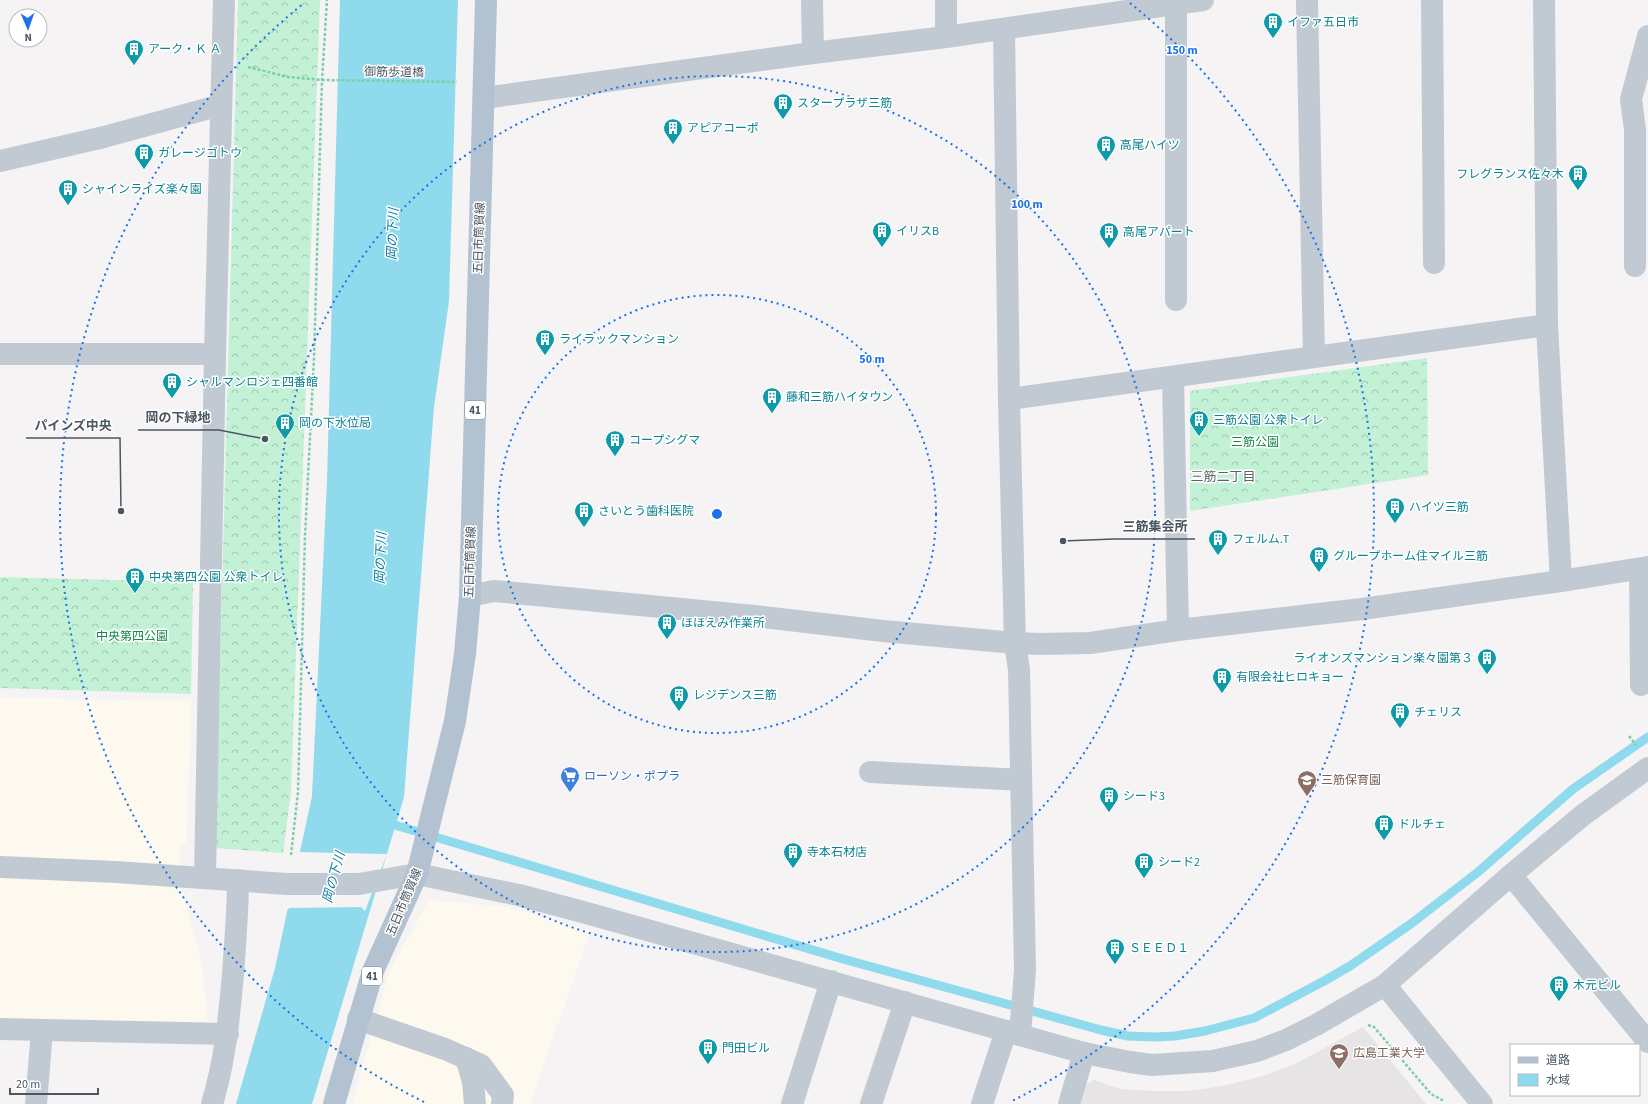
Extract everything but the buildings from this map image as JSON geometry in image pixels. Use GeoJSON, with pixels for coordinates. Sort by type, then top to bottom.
{"type":"FeatureCollection","features":[{"type":"Feature","properties":{"kind":"main road","name":"五日市筒賀線"},"geometry":{"type":"LineString","coordinates":[[334,1104],[373,971],[420,864],[455,721],[461,686],[470,596],[486,0]]}},
{"type":"Feature","properties":{"kind":"street"},"geometry":{"type":"LineString","coordinates":[[205,877],[215,354],[224,0]]}},
{"type":"Feature","properties":{"kind":"street"},"geometry":{"type":"LineString","coordinates":[[812,0],[813,53]]}},
{"type":"Feature","properties":{"kind":"street"},"geometry":{"type":"LineString","coordinates":[[946,0],[946,37]]}},
{"type":"Feature","properties":{"kind":"street"},"geometry":{"type":"LineString","coordinates":[[484,98],[813,53],[946,37],[1203,0]]}},
{"type":"Feature","properties":{"kind":"street"},"geometry":{"type":"LineString","coordinates":[[1307,0],[1314,357]]}},
{"type":"Feature","properties":{"kind":"street"},"geometry":{"type":"LineString","coordinates":[[1432,0],[1434,263]]}},
{"type":"Feature","properties":{"kind":"street"},"geometry":{"type":"LineString","coordinates":[[1544,0],[1547,325],[1561,581]]}},
{"type":"Feature","properties":{"kind":"street"},"geometry":{"type":"LineString","coordinates":[[1176,4],[1176,300]]}},
{"type":"Feature","properties":{"kind":"street"},"geometry":{"type":"LineString","coordinates":[[982,1104],[1016,1031],[1024,988],[1025,970],[1019,670],[1015,642],[1009,399],[1004,29]]}},
{"type":"Feature","properties":{"kind":"street"},"geometry":{"type":"LineString","coordinates":[[1635,266],[1635,130],[1631,99],[1648,36]]}},
{"type":"Feature","properties":{"kind":"street"},"geometry":{"type":"LineString","coordinates":[[0,160],[104,137],[221,105]]}},
{"type":"Feature","properties":{"kind":"street"},"geometry":{"type":"LineString","coordinates":[[1009,399],[1547,325]]}},
{"type":"Feature","properties":{"kind":"street"},"geometry":{"type":"LineString","coordinates":[[0,354],[215,354]]}},
{"type":"Feature","properties":{"kind":"street"},"geometry":{"type":"LineString","coordinates":[[1173,377],[1178,630]]}},
{"type":"Feature","properties":{"kind":"street"},"geometry":{"type":"LineString","coordinates":[[470,596],[494,591],[746,615],[883,631],[1040,644],[1090,643],[1178,630],[1362,609],[1644,568],[1641,685]]}},
{"type":"Feature","properties":{"kind":"street"},"geometry":{"type":"LineString","coordinates":[[0,867],[205,877],[287,884],[359,884],[420,864],[519,895],[831,982],[1016,1031],[1084,1053],[1152,1065],[1213,1062],[1257,1051],[1286,1040],[1316,1025],[1385,984],[1583,815],[1648,768]]}},
{"type":"Feature","properties":{"kind":"street"},"geometry":{"type":"LineString","coordinates":[[870,772],[1021,780]]}},
{"type":"Feature","properties":{"kind":"street"},"geometry":{"type":"LineString","coordinates":[[1511,875],[1648,1042]]}},
{"type":"Feature","properties":{"kind":"street"},"geometry":{"type":"LineString","coordinates":[[212,1104],[218,1084],[228,1034],[238,910],[238,880]]}},
{"type":"Feature","properties":{"kind":"street"},"geometry":{"type":"LineString","coordinates":[[792,1104],[831,982]]}},
{"type":"Feature","properties":{"kind":"street"},"geometry":{"type":"LineString","coordinates":[[1385,984],[1482,1104]]}},
{"type":"Feature","properties":{"kind":"street"},"geometry":{"type":"LineString","coordinates":[[871,1104],[905,1002]]}},
{"type":"Feature","properties":{"kind":"street"},"geometry":{"type":"LineString","coordinates":[[358,1019],[445,1049],[481,1065],[503,1095],[502,1104]]}},
{"type":"Feature","properties":{"kind":"street"},"geometry":{"type":"LineString","coordinates":[[0,1029],[228,1034]]}},
{"type":"Feature","properties":{"kind":"street"},"geometry":{"type":"LineString","coordinates":[[36,1104],[42,1030]]}},
{"type":"Feature","properties":{"kind":"street"},"geometry":{"type":"LineString","coordinates":[[1069,1104],[1084,1053]]}},
{"type":"Feature","properties":{"kind":"street"},"geometry":{"type":"LineString","coordinates":[[466,1058],[473,1082],[475,1104]]}},
{"type":"Feature","properties":{"kind":"path"},"geometry":{"type":"LineString","coordinates":[[291,856],[298,792],[304,544],[314,358],[322,80],[327,0]]}},
{"type":"Feature","properties":{"kind":"path","name":"御筋歩道橋"},"geometry":{"type":"LineString","coordinates":[[222,62],[265,70],[288,77],[322,80],[460,82]]}},
{"type":"Feature","properties":{"kind":"shaded area"},"geometry":{"type":"Polygon","coordinates":[[[0,698],[191,701],[187,841],[180,848],[181,887],[202,964],[208,1027],[0,1024],[0,698]]]}},
{"type":"Feature","properties":{"kind":"shaded area"},"geometry":{"type":"Polygon","coordinates":[[[429,900],[508,907],[591,930],[530,1104],[352,1104],[389,972],[429,900]]]}},
{"type":"Feature","properties":{"kind":"shaded area","name":"広島工業大学"},"geometry":{"type":"Polygon","coordinates":[[[1363,1027],[1426,1104],[1077,1104],[1082,1087],[1094,1080],[1120,1089],[1188,1091],[1223,1086],[1263,1076],[1297,1063],[1363,1027]]]}},
{"type":"Feature","properties":{"kind":"green space"},"geometry":{"type":"Polygon","coordinates":[[[238,0],[320,0],[291,792],[283,853],[215,848],[238,0]]]}},
{"type":"Feature","properties":{"kind":"green space","name":"三筋公園"},"geometry":{"type":"Polygon","coordinates":[[[1427,358],[1428,475],[1190,511],[1190,391],[1427,358]]]}},
{"type":"Feature","properties":{"kind":"green space","name":"中央第四公園"},"geometry":{"type":"Polygon","coordinates":[[[0,577],[193,582],[191,694],[0,688],[0,577]]]}},
{"type":"Feature","properties":{"kind":"water","name":"岡の下川"},"geometry":{"type":"Polygon","coordinates":[[[340,0],[458,0],[449,301],[434,407],[404,797],[312,1104],[236,1104],[275,968],[312,796],[327,481],[340,0]]]}},
{"type":"Feature","properties":{"kind":"pier"},"geometry":{"type":"Polygon","coordinates":[[[298,852],[387,854],[365,911],[361,907],[290,908],[286,910],[298,852]]]}},
{"type":"Feature","properties":{"kind":"waterway"},"geometry":{"type":"LineString","coordinates":[[395,825],[843,959],[1101,1030],[1128,1036],[1175,1036],[1205,1031],[1254,1018],[1350,966],[1412,923],[1478,872],[1573,789],[1648,737]]}},
{"type":"Feature","properties":{"kind":"place","name":"イファ五日市"},"geometry":{"type":"Point","coordinates":[1273,39]}},
{"type":"Feature","properties":{"kind":"place","name":"アーク・Ｋ Ａ"},"geometry":{"type":"Point","coordinates":[134,66]}},
{"type":"Feature","properties":{"kind":"place","name":"スタープラザ三筋"},"geometry":{"type":"Point","coordinates":[783,120]}},
{"type":"Feature","properties":{"kind":"place","name":"アピアコーポ"},"geometry":{"type":"Point","coordinates":[673,145]}},
{"type":"Feature","properties":{"kind":"place","name":"高尾ハイツ"},"geometry":{"type":"Point","coordinates":[1106,162]}},
{"type":"Feature","properties":{"kind":"place","name":"ガレージゴトウ"},"geometry":{"type":"Point","coordinates":[144,170]}},
{"type":"Feature","properties":{"kind":"place","name":"フレグランス佐々木"},"geometry":{"type":"Point","coordinates":[1578,191]}},
{"type":"Feature","properties":{"kind":"place","name":"シャインライズ楽々園"},"geometry":{"type":"Point","coordinates":[68,206]}},
{"type":"Feature","properties":{"kind":"place","name":"イリスB"},"geometry":{"type":"Point","coordinates":[882,248]}},
{"type":"Feature","properties":{"kind":"place","name":"高尾アパート"},"geometry":{"type":"Point","coordinates":[1109,249]}},
{"type":"Feature","properties":{"kind":"place","name":"ライラックマンション"},"geometry":{"type":"Point","coordinates":[545,356]}},
{"type":"Feature","properties":{"kind":"place","name":"シャルマンロジェ四番館"},"geometry":{"type":"Point","coordinates":[172,399]}},
{"type":"Feature","properties":{"kind":"place","name":"藤和三筋ハイタウン"},"geometry":{"type":"Point","coordinates":[772,414]}},
{"type":"Feature","properties":{"kind":"place","name":"三筋公園 公衆トイレ"},"geometry":{"type":"Point","coordinates":[1199,437]}},
{"type":"Feature","properties":{"kind":"place","name":"岡の下緑地"},"geometry":{"type":"Point","coordinates":[265,439]}},
{"type":"Feature","properties":{"kind":"place","name":"岡の下水位局"},"geometry":{"type":"Point","coordinates":[285,440]}},
{"type":"Feature","properties":{"kind":"place","name":"コープシグマ"},"geometry":{"type":"Point","coordinates":[615,457]}},
{"type":"Feature","properties":{"kind":"place","name":"パインズ中央"},"geometry":{"type":"Point","coordinates":[121,511]}},
{"type":"Feature","properties":{"kind":"place","name":"ハイツ三筋"},"geometry":{"type":"Point","coordinates":[1395,524]}},
{"type":"Feature","properties":{"kind":"place","name":"さいとう歯科医院"},"geometry":{"type":"Point","coordinates":[584,528]}},
{"type":"Feature","properties":{"kind":"place","name":"三筋集会所"},"geometry":{"type":"Point","coordinates":[1063,541]}},
{"type":"Feature","properties":{"kind":"place","name":"フェルム.T"},"geometry":{"type":"Point","coordinates":[1218,556]}},
{"type":"Feature","properties":{"kind":"place","name":"グループホーム住マイル三筋"},"geometry":{"type":"Point","coordinates":[1319,573]}},
{"type":"Feature","properties":{"kind":"place","name":"中央第四公園 公衆トイレ"},"geometry":{"type":"Point","coordinates":[135,594]}},
{"type":"Feature","properties":{"kind":"place","name":"ほほえみ作業所"},"geometry":{"type":"Point","coordinates":[667,640]}},
{"type":"Feature","properties":{"kind":"place","name":"ライオンズマンション楽々園第３"},"geometry":{"type":"Point","coordinates":[1487,675]}},
{"type":"Feature","properties":{"kind":"place","name":"有限会社ヒロキョー"},"geometry":{"type":"Point","coordinates":[1222,694]}},
{"type":"Feature","properties":{"kind":"place","name":"レジデンス三筋"},"geometry":{"type":"Point","coordinates":[679,712]}},
{"type":"Feature","properties":{"kind":"place","name":"チェリス"},"geometry":{"type":"Point","coordinates":[1400,729]}},
{"type":"Feature","properties":{"kind":"place","name":"ローソン・ポプラ"},"geometry":{"type":"Point","coordinates":[570,793]}},
{"type":"Feature","properties":{"kind":"place","name":"三筋保育園"},"geometry":{"type":"Point","coordinates":[1307,797]}},
{"type":"Feature","properties":{"kind":"place","name":"シード3"},"geometry":{"type":"Point","coordinates":[1109,813]}},
{"type":"Feature","properties":{"kind":"place","name":"ドルチェ"},"geometry":{"type":"Point","coordinates":[1384,841]}},
{"type":"Feature","properties":{"kind":"place","name":"寺本石材店"},"geometry":{"type":"Point","coordinates":[793,869]}},
{"type":"Feature","properties":{"kind":"place","name":"シード2"},"geometry":{"type":"Point","coordinates":[1144,879]}},
{"type":"Feature","properties":{"kind":"place","name":"ＳＥＥＤ１"},"geometry":{"type":"Point","coordinates":[1115,965]}},
{"type":"Feature","properties":{"kind":"place","name":"木元ビル"},"geometry":{"type":"Point","coordinates":[1559,1002]}},
{"type":"Feature","properties":{"kind":"place","name":"門田ビル"},"geometry":{"type":"Point","coordinates":[708,1065]}},
{"type":"Feature","properties":{"kind":"place","name":"広島工業大学"},"geometry":{"type":"Point","coordinates":[1339,1070]}},
{"type":"Feature","properties":{"kind":"district","name":"三筋二丁目"},"geometry":{"type":"Point","coordinates":[1223,476]}}]}
